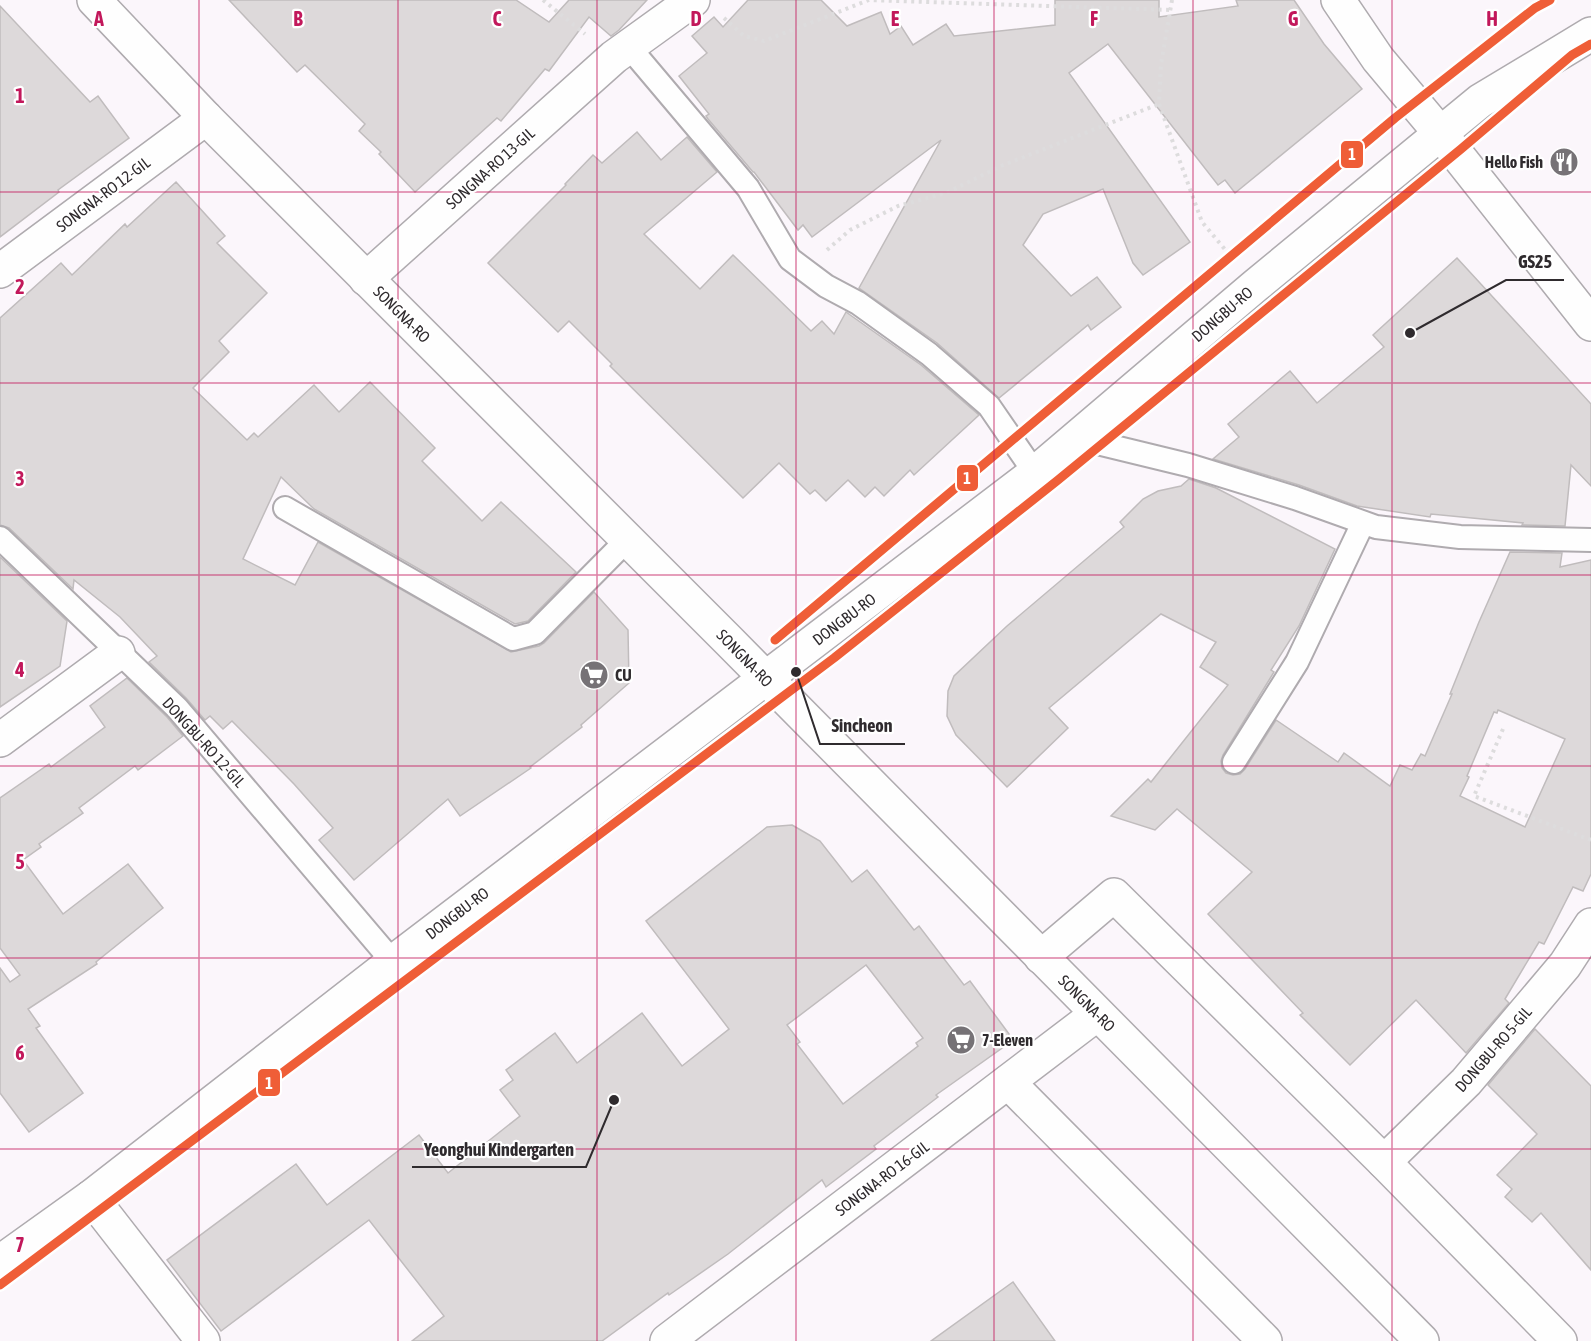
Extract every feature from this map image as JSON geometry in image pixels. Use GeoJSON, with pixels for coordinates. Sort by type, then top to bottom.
{"type":"FeatureCollection","features":[{"type":"Feature","properties":{"kind":"main road","name":"SONGNA-RO"},"geometry":{"type":"LineString","coordinates":[[94,0],[206,118],[628,539],[1422,1341]]}},
{"type":"Feature","properties":{"kind":"main road"},"geometry":{"type":"LineString","coordinates":[[1338,0],[1378,59],[1440,133],[1591,324]]}},
{"type":"Feature","properties":{"kind":"main road","name":"SONGNA-RO 13-GIL"},"geometry":{"type":"LineString","coordinates":[[366,279],[622,52],[706,7]]}},
{"type":"Feature","properties":{"kind":"main road","name":"DONGBU-RO"},"geometry":{"type":"LineString","coordinates":[[0,1262],[91,1197],[393,962],[1035,473],[1255,286],[1480,102],[1591,34]]}},
{"type":"Feature","properties":{"kind":"main road","name":"SONGNA-RO 12-GIL"},"geometry":{"type":"LineString","coordinates":[[0,271],[206,118]]}},
{"type":"Feature","properties":{"kind":"main road"},"geometry":{"type":"LineString","coordinates":[[0,740],[118,653]]}},
{"type":"Feature","properties":{"kind":"main road"},"geometry":{"type":"LineString","coordinates":[[1041,957],[1113,895],[1384,1162],[1560,1341]]}},
{"type":"Feature","properties":{"kind":"main road","name":"DONGBU-RO 5-GIL"},"geometry":{"type":"LineString","coordinates":[[1384,1162],[1466,1082],[1565,965],[1586,945]]}},
{"type":"Feature","properties":{"kind":"main road","name":"SONGNA-RO 16-GIL"},"geometry":{"type":"LineString","coordinates":[[667,1341],[1097,1014]]}},
{"type":"Feature","properties":{"kind":"main road"},"geometry":{"type":"LineString","coordinates":[[1008,1082],[1265,1341]]}},
{"type":"Feature","properties":{"kind":"main road"},"geometry":{"type":"LineString","coordinates":[[91,1197],[203,1341]]}},
{"type":"Feature","properties":{"kind":"lane"},"geometry":{"type":"LineString","coordinates":[[622,52],[748,188],[790,259],[826,286],[858,303],[929,354],[989,406],[1035,473]]}},
{"type":"Feature","properties":{"kind":"lane"},"geometry":{"type":"LineString","coordinates":[[1077,438],[1188,465],[1295,498],[1376,527],[1460,537],[1591,540]]}},
{"type":"Feature","properties":{"kind":"lane"},"geometry":{"type":"LineString","coordinates":[[285,507],[513,639],[535,633],[628,539]]}},
{"type":"Feature","properties":{"kind":"lane"},"geometry":{"type":"LineString","coordinates":[[1234,762],[1297,662],[1363,523]]}},
{"type":"Feature","properties":{"kind":"lane","name":"DONGBU-RO 12-GIL"},"geometry":{"type":"LineString","coordinates":[[0,538],[177,708],[393,962]]}},
{"type":"Feature","properties":{"kind":"path"},"geometry":{"type":"LineString","coordinates":[[543,0],[622,52]]}},
{"type":"Feature","properties":{"kind":"path"},"geometry":{"type":"LineString","coordinates":[[706,7],[744,36],[764,41],[869,0],[1170,10]]}},
{"type":"Feature","properties":{"kind":"path"},"geometry":{"type":"LineString","coordinates":[[1172,0],[1161,65],[1159,104],[1202,222],[1255,286]]}},
{"type":"Feature","properties":{"kind":"path"},"geometry":{"type":"LineString","coordinates":[[806,271],[817,258],[850,230],[898,206],[946,193],[1000,166],[1159,104]]}},
{"type":"Feature","properties":{"kind":"path"},"geometry":{"type":"LineString","coordinates":[[1503,729],[1474,796],[1591,840]]}},
{"type":"Feature","properties":{"kind":"building"},"geometry":{"type":"Polygon","coordinates":[[[229,0],[516,0],[549,22],[569,0],[647,0],[611,36],[589,17],[549,71],[545,69],[501,121],[497,118],[415,192],[379,154],[381,152],[359,131],[365,124],[305,65],[297,72],[229,0]]]}},
{"type":"Feature","properties":{"kind":"building"},"geometry":{"type":"Polygon","coordinates":[[[748,0],[821,0],[847,26],[881,12],[890,34],[901,26],[913,45],[946,24],[954,36],[1055,25],[1055,0],[1159,0],[1159,17],[1238,6],[1236,0],[1294,0],[1324,44],[1362,89],[1235,193],[1225,180],[1218,185],[1108,44],[1069,73],[1190,242],[1143,275],[1133,263],[1103,189],[1043,214],[1023,245],[1071,296],[1097,277],[1121,307],[1091,330],[1088,325],[999,398],[937,343],[859,288],[941,140],[812,237],[803,225],[798,230],[754,172],[708,119],[706,116],[709,114],[679,76],[707,53],[692,36],[714,17],[723,27],[748,0]]]}},
{"type":"Feature","properties":{"kind":"building"},"geometry":{"type":"Polygon","coordinates":[[[0,6],[90,102],[98,96],[129,138],[58,190],[59,192],[0,237],[0,6]]]}},
{"type":"Feature","properties":{"kind":"building"},"geometry":{"type":"Polygon","coordinates":[[[637,132],[661,160],[687,137],[717,172],[644,234],[700,289],[733,255],[811,331],[822,321],[834,334],[846,312],[921,365],[979,415],[914,475],[910,470],[884,496],[875,487],[865,497],[848,480],[826,501],[815,490],[810,494],[779,463],[743,498],[610,366],[612,364],[569,321],[558,332],[488,263],[593,155],[602,163],[637,132]]]}},
{"type":"Feature","properties":{"kind":"building"},"geometry":{"type":"Polygon","coordinates":[[[176,182],[225,236],[217,243],[267,293],[219,341],[229,352],[193,388],[247,440],[254,433],[258,437],[314,385],[339,412],[370,382],[435,448],[422,461],[482,521],[501,502],[576,572],[528,621],[515,624],[314,509],[281,477],[243,559],[295,585],[318,542],[511,652],[544,643],[594,592],[628,630],[629,683],[581,725],[582,727],[531,768],[460,816],[448,799],[354,880],[319,840],[333,828],[294,784],[232,721],[223,729],[210,716],[205,720],[149,662],[157,656],[120,617],[74,580],[73,589],[9,528],[0,525],[0,318],[61,263],[72,275],[125,224],[127,227],[176,182]]]}},
{"type":"Feature","properties":{"kind":"building"},"geometry":{"type":"Polygon","coordinates":[[[1457,258],[1591,404],[1591,486],[1571,465],[1565,526],[1522,525],[1523,523],[1431,514],[1430,517],[1357,506],[1299,485],[1213,459],[1239,437],[1228,424],[1290,371],[1317,403],[1384,347],[1373,335],[1457,258]]]}},
{"type":"Feature","properties":{"kind":"building"},"geometry":{"type":"Polygon","coordinates":[[[1189,479],[1216,488],[1335,549],[1299,626],[1271,670],[1274,672],[1223,755],[1222,768],[1226,773],[1233,775],[1240,774],[1245,769],[1276,720],[1338,762],[1344,753],[1390,786],[1400,765],[1412,770],[1421,754],[1425,756],[1510,552],[1562,553],[1560,567],[1591,560],[1591,874],[1583,891],[1573,887],[1544,944],[1539,942],[1505,999],[1509,1003],[1466,1053],[1416,1000],[1350,1065],[1300,1015],[1303,1013],[1208,914],[1252,872],[1177,809],[1155,830],[1111,816],[1148,779],[1151,782],[1228,685],[1200,667],[1216,642],[1161,614],[1049,708],[1068,728],[1007,787],[956,735],[947,716],[948,691],[954,676],[1007,626],[1124,527],[1120,522],[1143,499],[1158,491],[1181,486],[1189,479]],[[1498,710],[1497,713],[1494,712],[1460,796],[1525,827],[1565,739],[1498,710]]]}},
{"type":"Feature","properties":{"kind":"building"},"geometry":{"type":"Polygon","coordinates":[[[0,557],[67,621],[60,666],[0,707],[0,557]]]}},
{"type":"Feature","properties":{"kind":"building"},"geometry":{"type":"Polygon","coordinates":[[[127,678],[183,736],[138,770],[135,766],[79,808],[83,813],[39,844],[41,847],[23,860],[63,914],[128,864],[163,908],[96,962],[97,964],[28,1009],[40,1026],[36,1028],[83,1093],[29,1132],[0,1093],[0,968],[10,982],[20,975],[0,948],[0,798],[49,764],[51,767],[105,727],[90,706],[127,678]]]}},
{"type":"Feature","properties":{"kind":"building"},"geometry":{"type":"Polygon","coordinates":[[[792,825],[820,841],[852,882],[867,870],[914,930],[919,926],[964,985],[970,981],[1009,1034],[1005,1046],[936,1095],[938,1097],[874,1146],[876,1149],[826,1187],[822,1180],[728,1254],[669,1295],[668,1293],[602,1341],[412,1341],[444,1316],[369,1220],[221,1331],[167,1260],[296,1164],[327,1205],[419,1135],[448,1173],[520,1116],[500,1090],[513,1080],[506,1070],[555,1033],[577,1063],[642,1013],[682,1066],[729,1029],[646,921],[767,827],[792,825]],[[866,965],[787,1025],[800,1042],[797,1044],[843,1104],[918,1046],[916,1043],[923,1038],[866,965]]]}},
{"type":"Feature","properties":{"kind":"building"},"geometry":{"type":"Polygon","coordinates":[[[1535,1029],[1591,1086],[1591,1270],[1541,1213],[1532,1222],[1505,1197],[1512,1189],[1497,1175],[1537,1134],[1488,1085],[1535,1029]]]}},
{"type":"Feature","properties":{"kind":"building"},"geometry":{"type":"Polygon","coordinates":[[[1013,1282],[1055,1341],[931,1341],[1013,1282]]]}},
{"type":"Feature","properties":{"kind":"transit line","name":"1"},"geometry":{"type":"LineString","coordinates":[[775,640],[1395,118],[1535,8],[1550,0]]}},
{"type":"Feature","properties":{"kind":"transit line","name":"1"},"geometry":{"type":"LineString","coordinates":[[0,1285],[834,658],[1058,480],[1572,55],[1591,44]]}},
{"type":"Feature","properties":{"kind":"place","name":"Hello Fish"},"geometry":{"type":"Point","coordinates":[1564,162]}},
{"type":"Feature","properties":{"kind":"place","name":"GS25"},"geometry":{"type":"Point","coordinates":[1410,333]}},
{"type":"Feature","properties":{"kind":"place","name":"Sincheon"},"geometry":{"type":"Point","coordinates":[796,672]}},
{"type":"Feature","properties":{"kind":"place","name":"CU"},"geometry":{"type":"Point","coordinates":[594,675]}},
{"type":"Feature","properties":{"kind":"place","name":"7-Eleven"},"geometry":{"type":"Point","coordinates":[961,1040]}},
{"type":"Feature","properties":{"kind":"place","name":"Yeonghui Kindergarten"},"geometry":{"type":"Point","coordinates":[614,1100]}}]}
